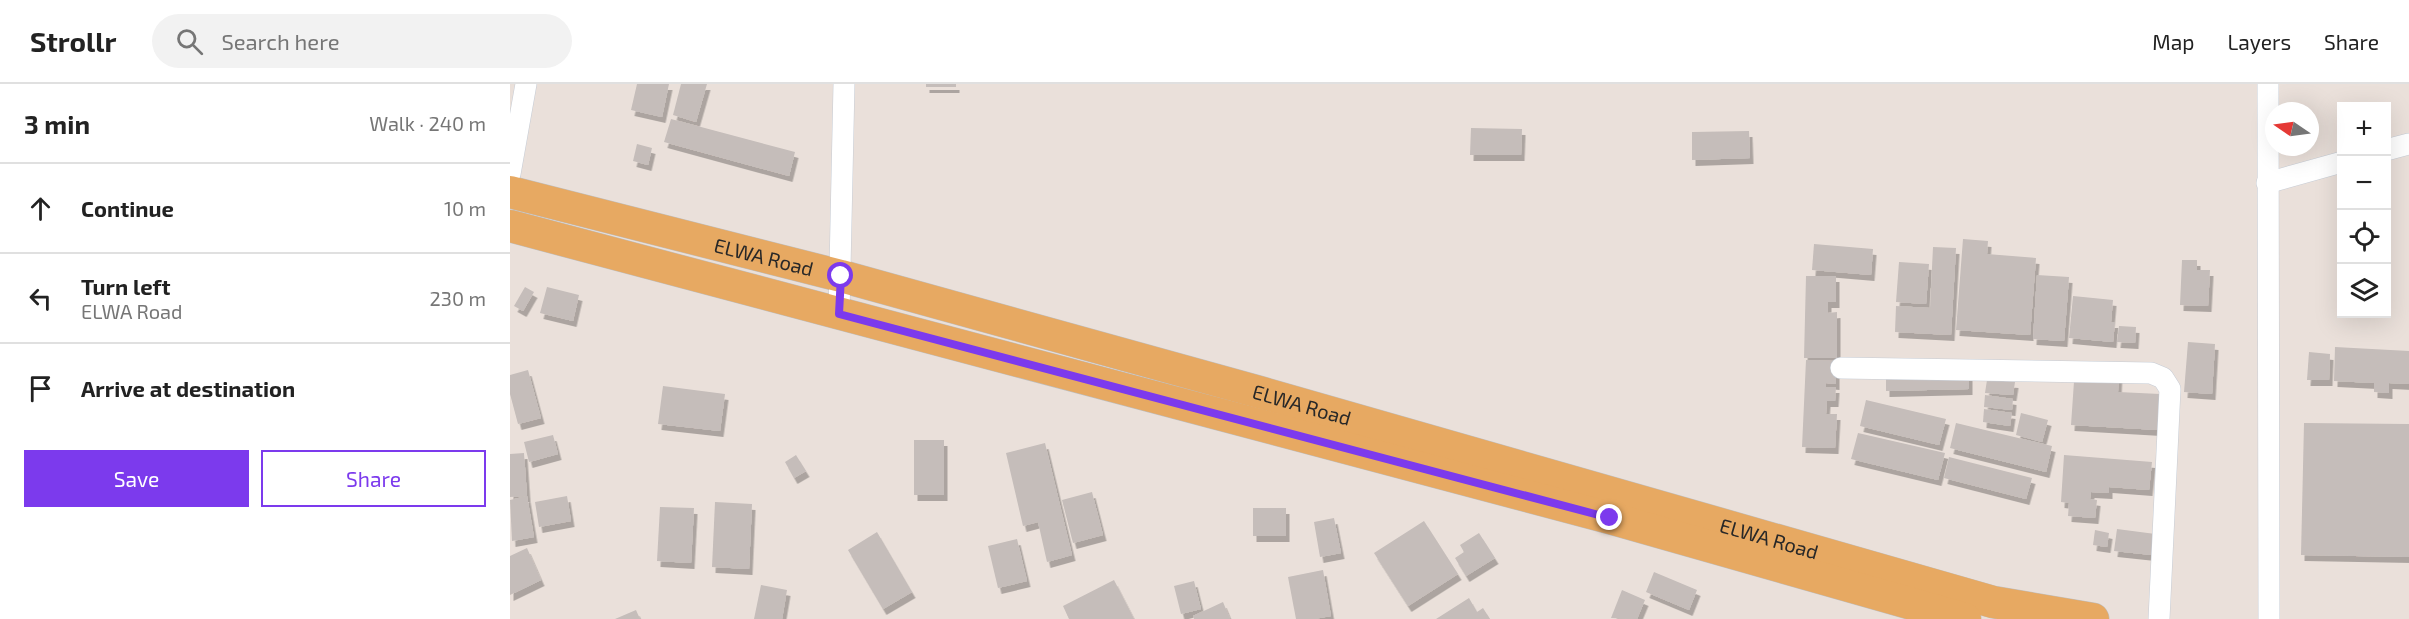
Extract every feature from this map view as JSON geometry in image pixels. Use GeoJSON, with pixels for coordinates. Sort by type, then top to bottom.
{"type":"FeatureCollection","features":[{"type":"Feature","properties":{"kind":"main road","name":"ELWA Road"},"geometry":{"type":"LineString","coordinates":[[510,192],[841,276],[1259,392],[1982,599],[2093,619]]}},
{"type":"Feature","properties":{"kind":"main road","name":"ELWA Road"},"geometry":{"type":"LineString","coordinates":[[510,226],[1610,518],[1965,619]]}},
{"type":"Feature","properties":{"kind":"street"},"geometry":{"type":"LineString","coordinates":[[510,174],[526,84]]}},
{"type":"Feature","properties":{"kind":"street"},"geometry":{"type":"LineString","coordinates":[[839,314],[844,84]]}},
{"type":"Feature","properties":{"kind":"street"},"geometry":{"type":"LineString","coordinates":[[2268,84],[2269,619]]}},
{"type":"Feature","properties":{"kind":"street"},"geometry":{"type":"LineString","coordinates":[[2391,149],[2409,144]]}},
{"type":"Feature","properties":{"kind":"street"},"geometry":{"type":"LineString","coordinates":[[2267,183],[2337,163]]}},
{"type":"Feature","properties":{"kind":"street"},"geometry":{"type":"LineString","coordinates":[[1841,368],[2151,373],[2163,378],[2169,389],[2159,619]]}},
{"type":"Feature","properties":{"kind":"building"},"geometry":{"type":"Polygon","coordinates":[[[637,84],[669,84],[662,117],[631,110],[637,84]]]}},
{"type":"Feature","properties":{"kind":"building"},"geometry":{"type":"Polygon","coordinates":[[[681,84],[707,84],[696,122],[673,115],[681,84]]]}},
{"type":"Feature","properties":{"kind":"building"},"geometry":{"type":"Polygon","coordinates":[[[926,84],[956,84],[956,87],[926,87],[926,84]]]}},
{"type":"Feature","properties":{"kind":"building"},"geometry":{"type":"Polygon","coordinates":[[[671,119],[795,152],[789,176],[664,142],[671,119]]]}},
{"type":"Feature","properties":{"kind":"building"},"geometry":{"type":"Polygon","coordinates":[[[1471,128],[1522,129],[1521,155],[1470,155],[1471,128]]]}},
{"type":"Feature","properties":{"kind":"building"},"geometry":{"type":"Polygon","coordinates":[[[1749,131],[1750,158],[1692,160],[1692,132],[1749,131]]]}},
{"type":"Feature","properties":{"kind":"building"},"geometry":{"type":"Polygon","coordinates":[[[637,144],[652,148],[648,165],[633,161],[637,144]]]}},
{"type":"Feature","properties":{"kind":"building"},"geometry":{"type":"Polygon","coordinates":[[[1963,239],[1988,241],[1987,254],[2036,258],[2030,335],[1956,330],[1963,239]]]}},
{"type":"Feature","properties":{"kind":"building"},"geometry":{"type":"Polygon","coordinates":[[[1814,244],[1873,249],[1871,275],[1812,270],[1814,244]]]}},
{"type":"Feature","properties":{"kind":"building"},"geometry":{"type":"Polygon","coordinates":[[[1933,247],[1956,248],[1951,335],[1895,332],[1896,306],[1930,308],[1933,247]]]}},
{"type":"Feature","properties":{"kind":"building"},"geometry":{"type":"Polygon","coordinates":[[[2182,260],[2197,260],[2197,270],[2210,270],[2208,306],[2180,305],[2182,260]]]}},
{"type":"Feature","properties":{"kind":"building"},"geometry":{"type":"Polygon","coordinates":[[[1899,262],[1929,264],[1926,304],[1896,302],[1899,262]]]}},
{"type":"Feature","properties":{"kind":"building"},"geometry":{"type":"Polygon","coordinates":[[[2037,275],[2069,277],[2064,341],[2033,339],[2037,275]]]}},
{"type":"Feature","properties":{"kind":"building"},"geometry":{"type":"Polygon","coordinates":[[[1806,276],[1836,276],[1836,302],[1828,302],[1828,313],[1837,312],[1837,358],[1804,358],[1806,276]]]}},
{"type":"Feature","properties":{"kind":"building"},"geometry":{"type":"Polygon","coordinates":[[[525,287],[534,292],[523,311],[514,306],[525,287]]]}},
{"type":"Feature","properties":{"kind":"building"},"geometry":{"type":"Polygon","coordinates":[[[547,287],[579,295],[573,321],[540,313],[547,287]]]}},
{"type":"Feature","properties":{"kind":"building"},"geometry":{"type":"Polygon","coordinates":[[[2073,296],[2113,300],[2111,322],[2115,322],[2113,342],[2069,338],[2073,296]]]}},
{"type":"Feature","properties":{"kind":"building"},"geometry":{"type":"Polygon","coordinates":[[[2119,326],[2136,327],[2135,343],[2117,342],[2119,326]]]}},
{"type":"Feature","properties":{"kind":"building"},"geometry":{"type":"Polygon","coordinates":[[[2188,342],[2215,344],[2212,394],[2184,392],[2188,342]]]}},
{"type":"Feature","properties":{"kind":"building"},"geometry":{"type":"Polygon","coordinates":[[[2335,347],[2409,351],[2409,384],[2389,383],[2389,393],[2374,392],[2374,383],[2334,381],[2335,347]]]}},
{"type":"Feature","properties":{"kind":"building"},"geometry":{"type":"Polygon","coordinates":[[[2309,352],[2330,354],[2329,380],[2307,380],[2309,352]]]}},
{"type":"Feature","properties":{"kind":"building"},"geometry":{"type":"Polygon","coordinates":[[[1806,360],[1836,361],[1836,384],[1826,383],[1826,387],[1836,387],[1835,401],[1827,401],[1826,414],[1837,414],[1835,448],[1802,447],[1806,360]]]}},
{"type":"Feature","properties":{"kind":"building"},"geometry":{"type":"Polygon","coordinates":[[[1969,366],[1969,389],[1886,391],[1886,368],[1969,366]]]}},
{"type":"Feature","properties":{"kind":"building"},"geometry":{"type":"Polygon","coordinates":[[[2075,367],[2119,369],[2118,392],[2160,394],[2158,430],[2071,425],[2075,367]]]}},
{"type":"Feature","properties":{"kind":"building"},"geometry":{"type":"Polygon","coordinates":[[[528,370],[541,418],[518,424],[510,394],[510,375],[528,370]]]}},
{"type":"Feature","properties":{"kind":"building"},"geometry":{"type":"Polygon","coordinates":[[[1987,380],[2015,382],[2013,395],[1985,393],[1987,380]]]}},
{"type":"Feature","properties":{"kind":"building"},"geometry":{"type":"Polygon","coordinates":[[[663,386],[725,394],[720,431],[658,424],[663,386]]]}},
{"type":"Feature","properties":{"kind":"building"},"geometry":{"type":"Polygon","coordinates":[[[1985,395],[2013,399],[2012,410],[1984,407],[1985,395]]]}},
{"type":"Feature","properties":{"kind":"building"},"geometry":{"type":"Polygon","coordinates":[[[1866,400],[1946,419],[1939,445],[1860,426],[1866,400]]]}},
{"type":"Feature","properties":{"kind":"building"},"geometry":{"type":"Polygon","coordinates":[[[1984,409],[2012,413],[2010,426],[1983,422],[1984,409]]]}},
{"type":"Feature","properties":{"kind":"building"},"geometry":{"type":"Polygon","coordinates":[[[2021,413],[2048,420],[2042,442],[2016,435],[2021,413]]]}},
{"type":"Feature","properties":{"kind":"building"},"geometry":{"type":"Polygon","coordinates":[[[1956,423],[2052,446],[2046,472],[1950,448],[1956,423]]]}},
{"type":"Feature","properties":{"kind":"building"},"geometry":{"type":"Polygon","coordinates":[[[2304,423],[2409,424],[2409,557],[2301,555],[2304,423]]]}},
{"type":"Feature","properties":{"kind":"building"},"geometry":{"type":"Polygon","coordinates":[[[1858,433],[1945,453],[1938,480],[1851,459],[1858,433]]]}},
{"type":"Feature","properties":{"kind":"building"},"geometry":{"type":"Polygon","coordinates":[[[553,435],[558,454],[529,462],[524,442],[553,435]]]}},
{"type":"Feature","properties":{"kind":"building"},"geometry":{"type":"Polygon","coordinates":[[[914,440],[944,440],[944,495],[914,495],[914,440]]]}},
{"type":"Feature","properties":{"kind":"building"},"geometry":{"type":"Polygon","coordinates":[[[1045,443],[1072,555],[1047,562],[1038,522],[1023,526],[1006,453],[1045,443]]]}},
{"type":"Feature","properties":{"kind":"building"},"geometry":{"type":"Polygon","coordinates":[[[524,453],[527,496],[510,497],[510,454],[524,453]]]}},
{"type":"Feature","properties":{"kind":"building"},"geometry":{"type":"Polygon","coordinates":[[[796,455],[806,471],[794,478],[785,462],[796,455]]]}},
{"type":"Feature","properties":{"kind":"building"},"geometry":{"type":"Polygon","coordinates":[[[2064,455],[2152,462],[2149,490],[2109,487],[2109,493],[2091,492],[2090,499],[2097,500],[2095,518],[2068,516],[2069,503],[2061,502],[2064,455]]]}},
{"type":"Feature","properties":{"kind":"building"},"geometry":{"type":"Polygon","coordinates":[[[1949,457],[2032,478],[2026,499],[1944,478],[1949,457]]]}},
{"type":"Feature","properties":{"kind":"building"},"geometry":{"type":"Polygon","coordinates":[[[1092,492],[1103,535],[1073,543],[1062,500],[1092,492]]]}},
{"type":"Feature","properties":{"kind":"building"},"geometry":{"type":"Polygon","coordinates":[[[527,496],[534,537],[512,541],[510,500],[527,496]]]}},
{"type":"Feature","properties":{"kind":"building"},"geometry":{"type":"Polygon","coordinates":[[[567,496],[571,521],[539,527],[535,502],[567,496]]]}},
{"type":"Feature","properties":{"kind":"building"},"geometry":{"type":"Polygon","coordinates":[[[715,502],[752,504],[749,569],[712,567],[715,502]]]}},
{"type":"Feature","properties":{"kind":"building"},"geometry":{"type":"Polygon","coordinates":[[[660,507],[694,508],[691,563],[657,561],[660,507]]]}},
{"type":"Feature","properties":{"kind":"building"},"geometry":{"type":"Polygon","coordinates":[[[1253,508],[1286,508],[1286,536],[1253,536],[1253,508]]]}},
{"type":"Feature","properties":{"kind":"building"},"geometry":{"type":"Polygon","coordinates":[[[1334,518],[1341,553],[1320,557],[1314,522],[1334,518]]]}},
{"type":"Feature","properties":{"kind":"building"},"geometry":{"type":"Polygon","coordinates":[[[1424,521],[1458,574],[1408,606],[1374,553],[1424,521]]]}},
{"type":"Feature","properties":{"kind":"building"},"geometry":{"type":"Polygon","coordinates":[[[2117,529],[2163,535],[2161,556],[2114,551],[2117,529]]]}},
{"type":"Feature","properties":{"kind":"building"},"geometry":{"type":"Polygon","coordinates":[[[2095,530],[2109,533],[2107,547],[2093,545],[2095,530]]]}},
{"type":"Feature","properties":{"kind":"building"},"geometry":{"type":"Polygon","coordinates":[[[877,532],[912,592],[883,609],[848,550],[877,532]]]}},
{"type":"Feature","properties":{"kind":"building"},"geometry":{"type":"Polygon","coordinates":[[[1479,533],[1495,558],[1466,576],[1455,558],[1464,552],[1460,545],[1479,533]]]}},
{"type":"Feature","properties":{"kind":"building"},"geometry":{"type":"Polygon","coordinates":[[[1017,539],[1027,581],[998,588],[988,546],[1017,539]]]}},
{"type":"Feature","properties":{"kind":"building"},"geometry":{"type":"Polygon","coordinates":[[[527,548],[541,580],[510,595],[510,556],[527,548]]]}},
{"type":"Feature","properties":{"kind":"building"},"geometry":{"type":"Polygon","coordinates":[[[1323,570],[1331,616],[1296,619],[1288,577],[1323,570]]]}},
{"type":"Feature","properties":{"kind":"building"},"geometry":{"type":"Polygon","coordinates":[[[1654,572],[1697,590],[1689,610],[1646,592],[1654,572]]]}},
{"type":"Feature","properties":{"kind":"building"},"geometry":{"type":"Polygon","coordinates":[[[1114,580],[1134,619],[1069,619],[1063,606],[1114,580]]]}},
{"type":"Feature","properties":{"kind":"building"},"geometry":{"type":"Polygon","coordinates":[[[1194,581],[1201,609],[1181,614],[1174,586],[1194,581]]]}},
{"type":"Feature","properties":{"kind":"building"},"geometry":{"type":"Polygon","coordinates":[[[761,585],[787,590],[782,619],[754,619],[761,585]]]}},
{"type":"Feature","properties":{"kind":"building"},"geometry":{"type":"Polygon","coordinates":[[[1622,590],[1645,600],[1637,619],[1611,618],[1622,590]]]}},
{"type":"Feature","properties":{"kind":"building"},"geometry":{"type":"Polygon","coordinates":[[[1469,598],[1477,612],[1483,608],[1490,619],[1436,619],[1469,598]]]}},
{"type":"Feature","properties":{"kind":"building"},"geometry":{"type":"Polygon","coordinates":[[[1223,602],[1230,619],[1194,619],[1193,616],[1223,602]]]}},
{"type":"Feature","properties":{"kind":"building"},"geometry":{"type":"Polygon","coordinates":[[[636,610],[640,619],[615,619],[636,610]]]}},
{"type":"Feature","properties":{"kind":"route"},"geometry":{"type":"LineString","coordinates":[[841,276],[839,314],[1610,518]]}}]}
